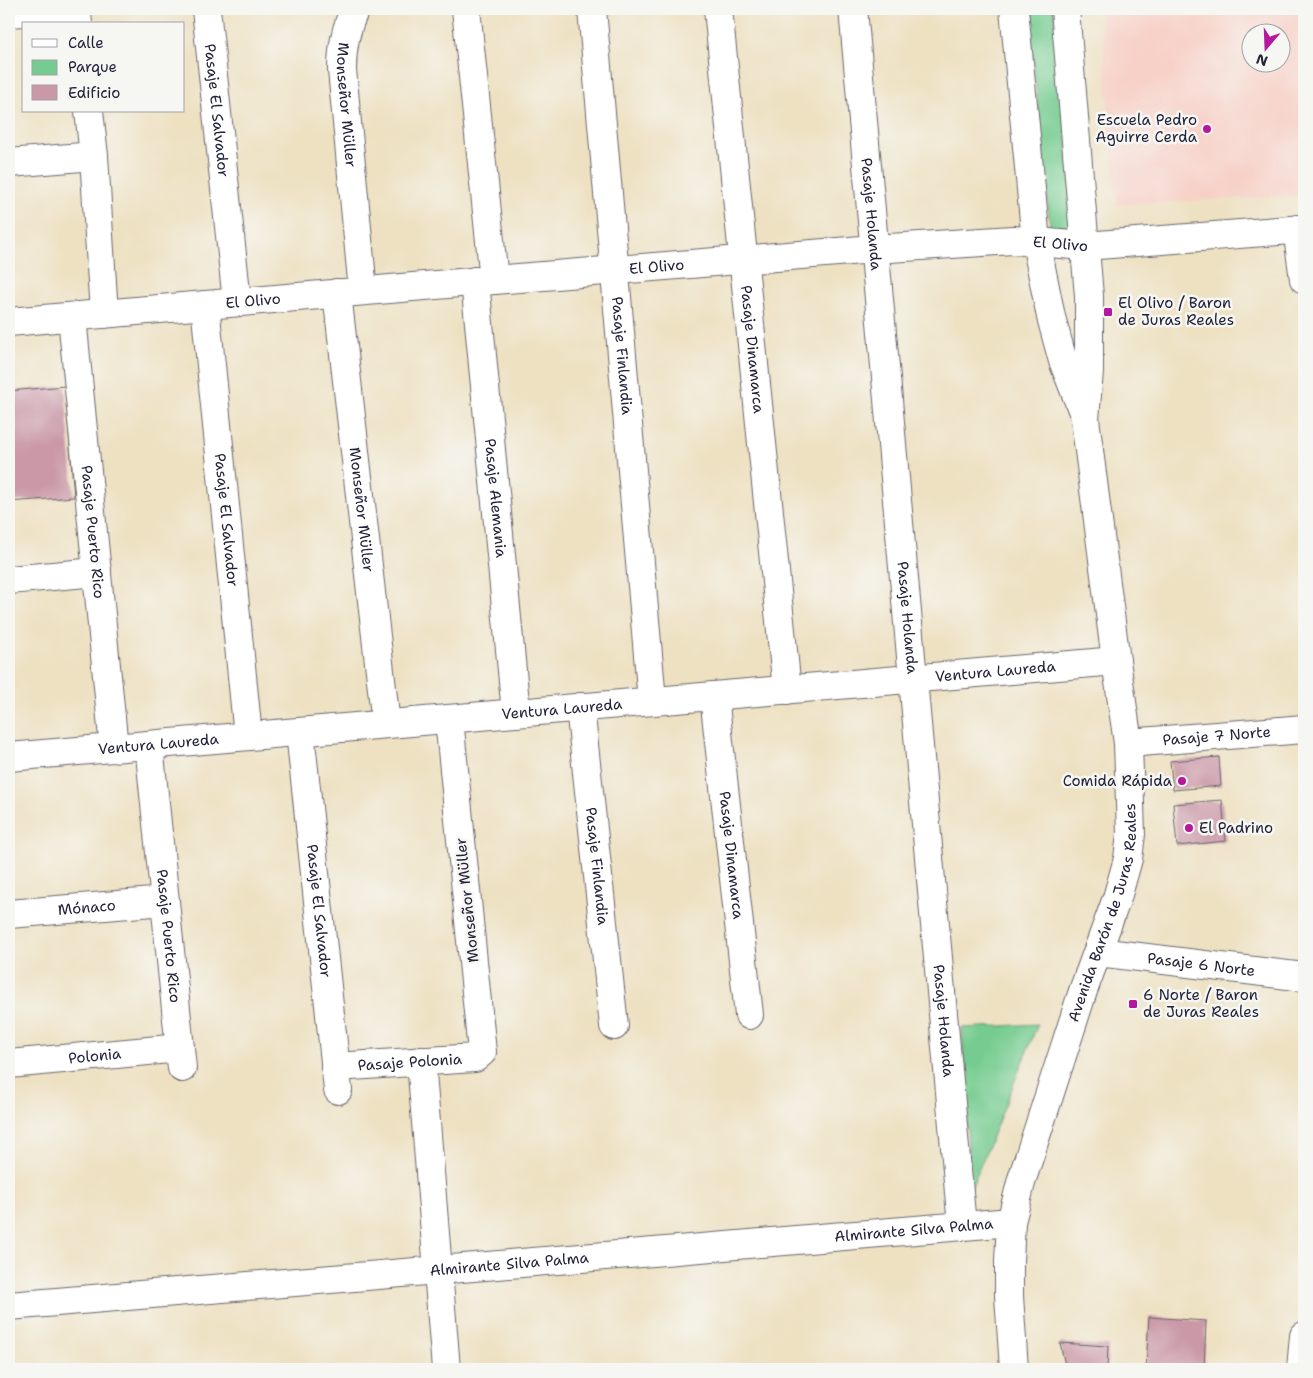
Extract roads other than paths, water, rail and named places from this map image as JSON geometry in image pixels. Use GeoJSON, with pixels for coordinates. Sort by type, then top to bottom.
{"type":"FeatureCollection","features":[{"type":"Feature","properties":{"kind":"street","name":"Pasaje El Salvador"},"geometry":{"type":"LineString","coordinates":[[206,9],[237,302]]}},
{"type":"Feature","properties":{"kind":"street","name":"Monseñor Müller"},"geometry":{"type":"LineString","coordinates":[[355,9],[345,34],[342,51],[350,292],[386,724]]}},
{"type":"Feature","properties":{"kind":"street","name":"Pasaje Alemania"},"geometry":{"type":"LineString","coordinates":[[466,9],[516,713]]}},
{"type":"Feature","properties":{"kind":"street","name":"Pasaje Finlandia"},"geometry":{"type":"LineString","coordinates":[[592,9],[652,701]]}},
{"type":"Feature","properties":{"kind":"street","name":"Pasaje Dinamarca"},"geometry":{"type":"LineString","coordinates":[[718,9],[786,690]]}},
{"type":"Feature","properties":{"kind":"street","name":"Pasaje Holanda"},"geometry":{"type":"LineString","coordinates":[[853,9],[962,1226]]}},
{"type":"Feature","properties":{"kind":"street","name":"Avenida Barón de Juras Reales"},"geometry":{"type":"LineString","coordinates":[[1014,9],[1036,242],[1051,316],[1063,360],[1086,419]]}},
{"type":"Feature","properties":{"kind":"street","name":"Avenida Barón de Juras Reales"},"geometry":{"type":"LineString","coordinates":[[1014,1369],[1009,1296],[1011,1222],[1022,1179],[1128,859],[1131,834],[1128,743],[1086,419],[1090,329],[1085,246],[1064,9]]}},
{"type":"Feature","properties":{"kind":"street"},"geometry":{"type":"LineString","coordinates":[[9,13],[70,14]]}},
{"type":"Feature","properties":{"kind":"street"},"geometry":{"type":"LineString","coordinates":[[89,112],[94,156],[104,314]]}},
{"type":"Feature","properties":{"kind":"street"},"geometry":{"type":"LineString","coordinates":[[9,163],[94,156]]}},
{"type":"Feature","properties":{"kind":"street","name":"El Olivo"},"geometry":{"type":"LineString","coordinates":[[9,322],[484,280],[994,240],[1085,246],[1300,229]]}},
{"type":"Feature","properties":{"kind":"street"},"geometry":{"type":"LineString","coordinates":[[1300,229],[1304,279]]}},
{"type":"Feature","properties":{"kind":"street","name":"Pasaje El Salvador"},"geometry":{"type":"LineString","coordinates":[[205,305],[248,736]]}},
{"type":"Feature","properties":{"kind":"street","name":"Pasaje Puerto Rico"},"geometry":{"type":"LineString","coordinates":[[72,317],[114,748]]}},
{"type":"Feature","properties":{"kind":"street"},"geometry":{"type":"LineString","coordinates":[[9,580],[97,572]]}},
{"type":"Feature","properties":{"kind":"street","name":"Ventura Laureda"},"geometry":{"type":"LineString","coordinates":[[9,757],[1116,661]]}},
{"type":"Feature","properties":{"kind":"street","name":"Pasaje Dinamarca"},"geometry":{"type":"LineString","coordinates":[[714,696],[750,1015]]}},
{"type":"Feature","properties":{"kind":"street","name":"Pasaje Finlandia"},"geometry":{"type":"LineString","coordinates":[[580,707],[614,1026]]}},
{"type":"Feature","properties":{"kind":"street","name":"Monseñor Müller"},"geometry":{"type":"LineString","coordinates":[[449,719],[482,1052]]}},
{"type":"Feature","properties":{"kind":"street","name":"Pasaje 7 Norte"},"geometry":{"type":"LineString","coordinates":[[1128,743],[1304,729]]}},
{"type":"Feature","properties":{"kind":"street","name":"Pasaje El Salvador"},"geometry":{"type":"LineString","coordinates":[[300,732],[336,1078]]}},
{"type":"Feature","properties":{"kind":"street","name":"Pasaje Puerto Rico"},"geometry":{"type":"LineString","coordinates":[[149,745],[181,1058]]}},
{"type":"Feature","properties":{"kind":"street","name":"Mónaco"},"geometry":{"type":"LineString","coordinates":[[9,914],[165,901]]}},
{"type":"Feature","properties":{"kind":"street","name":"Pasaje 6 Norte"},"geometry":{"type":"LineString","coordinates":[[1098,952],[1304,977]]}},
{"type":"Feature","properties":{"kind":"street","name":"Pasaje Polonia"},"geometry":{"type":"LineString","coordinates":[[336,1078],[421,1061],[475,1058],[482,1052]]}},
{"type":"Feature","properties":{"kind":"street","name":"Polonia"},"geometry":{"type":"LineString","coordinates":[[9,1064],[181,1058]]}},
{"type":"Feature","properties":{"kind":"street"},"geometry":{"type":"LineString","coordinates":[[421,1061],[446,1369]]}},
{"type":"Feature","properties":{"kind":"street","name":"Almirante Silva Palma"},"geometry":{"type":"LineString","coordinates":[[9,1306],[1011,1222]]}},
{"type":"Feature","properties":{"kind":"street"},"geometry":{"type":"LineString","coordinates":[[1301,1369],[1304,1336]]}},
{"type":"Feature","properties":{"kind":"place","name":"Escuela Pedro Aguirre Cerda"},"geometry":{"type":"Point","coordinates":[1207,129]}},
{"type":"Feature","properties":{"kind":"place","name":"El Olivo / Baron de Juras Reales"},"geometry":{"type":"Point","coordinates":[1108,312]}},
{"type":"Feature","properties":{"kind":"place","name":"Comida Rápida"},"geometry":{"type":"Point","coordinates":[1182,781]}},
{"type":"Feature","properties":{"kind":"place","name":"El Padrino"},"geometry":{"type":"Point","coordinates":[1189,828]}},
{"type":"Feature","properties":{"kind":"place","name":"6 Norte / Baron de Juras Reales"},"geometry":{"type":"Point","coordinates":[1133,1004]}}]}
